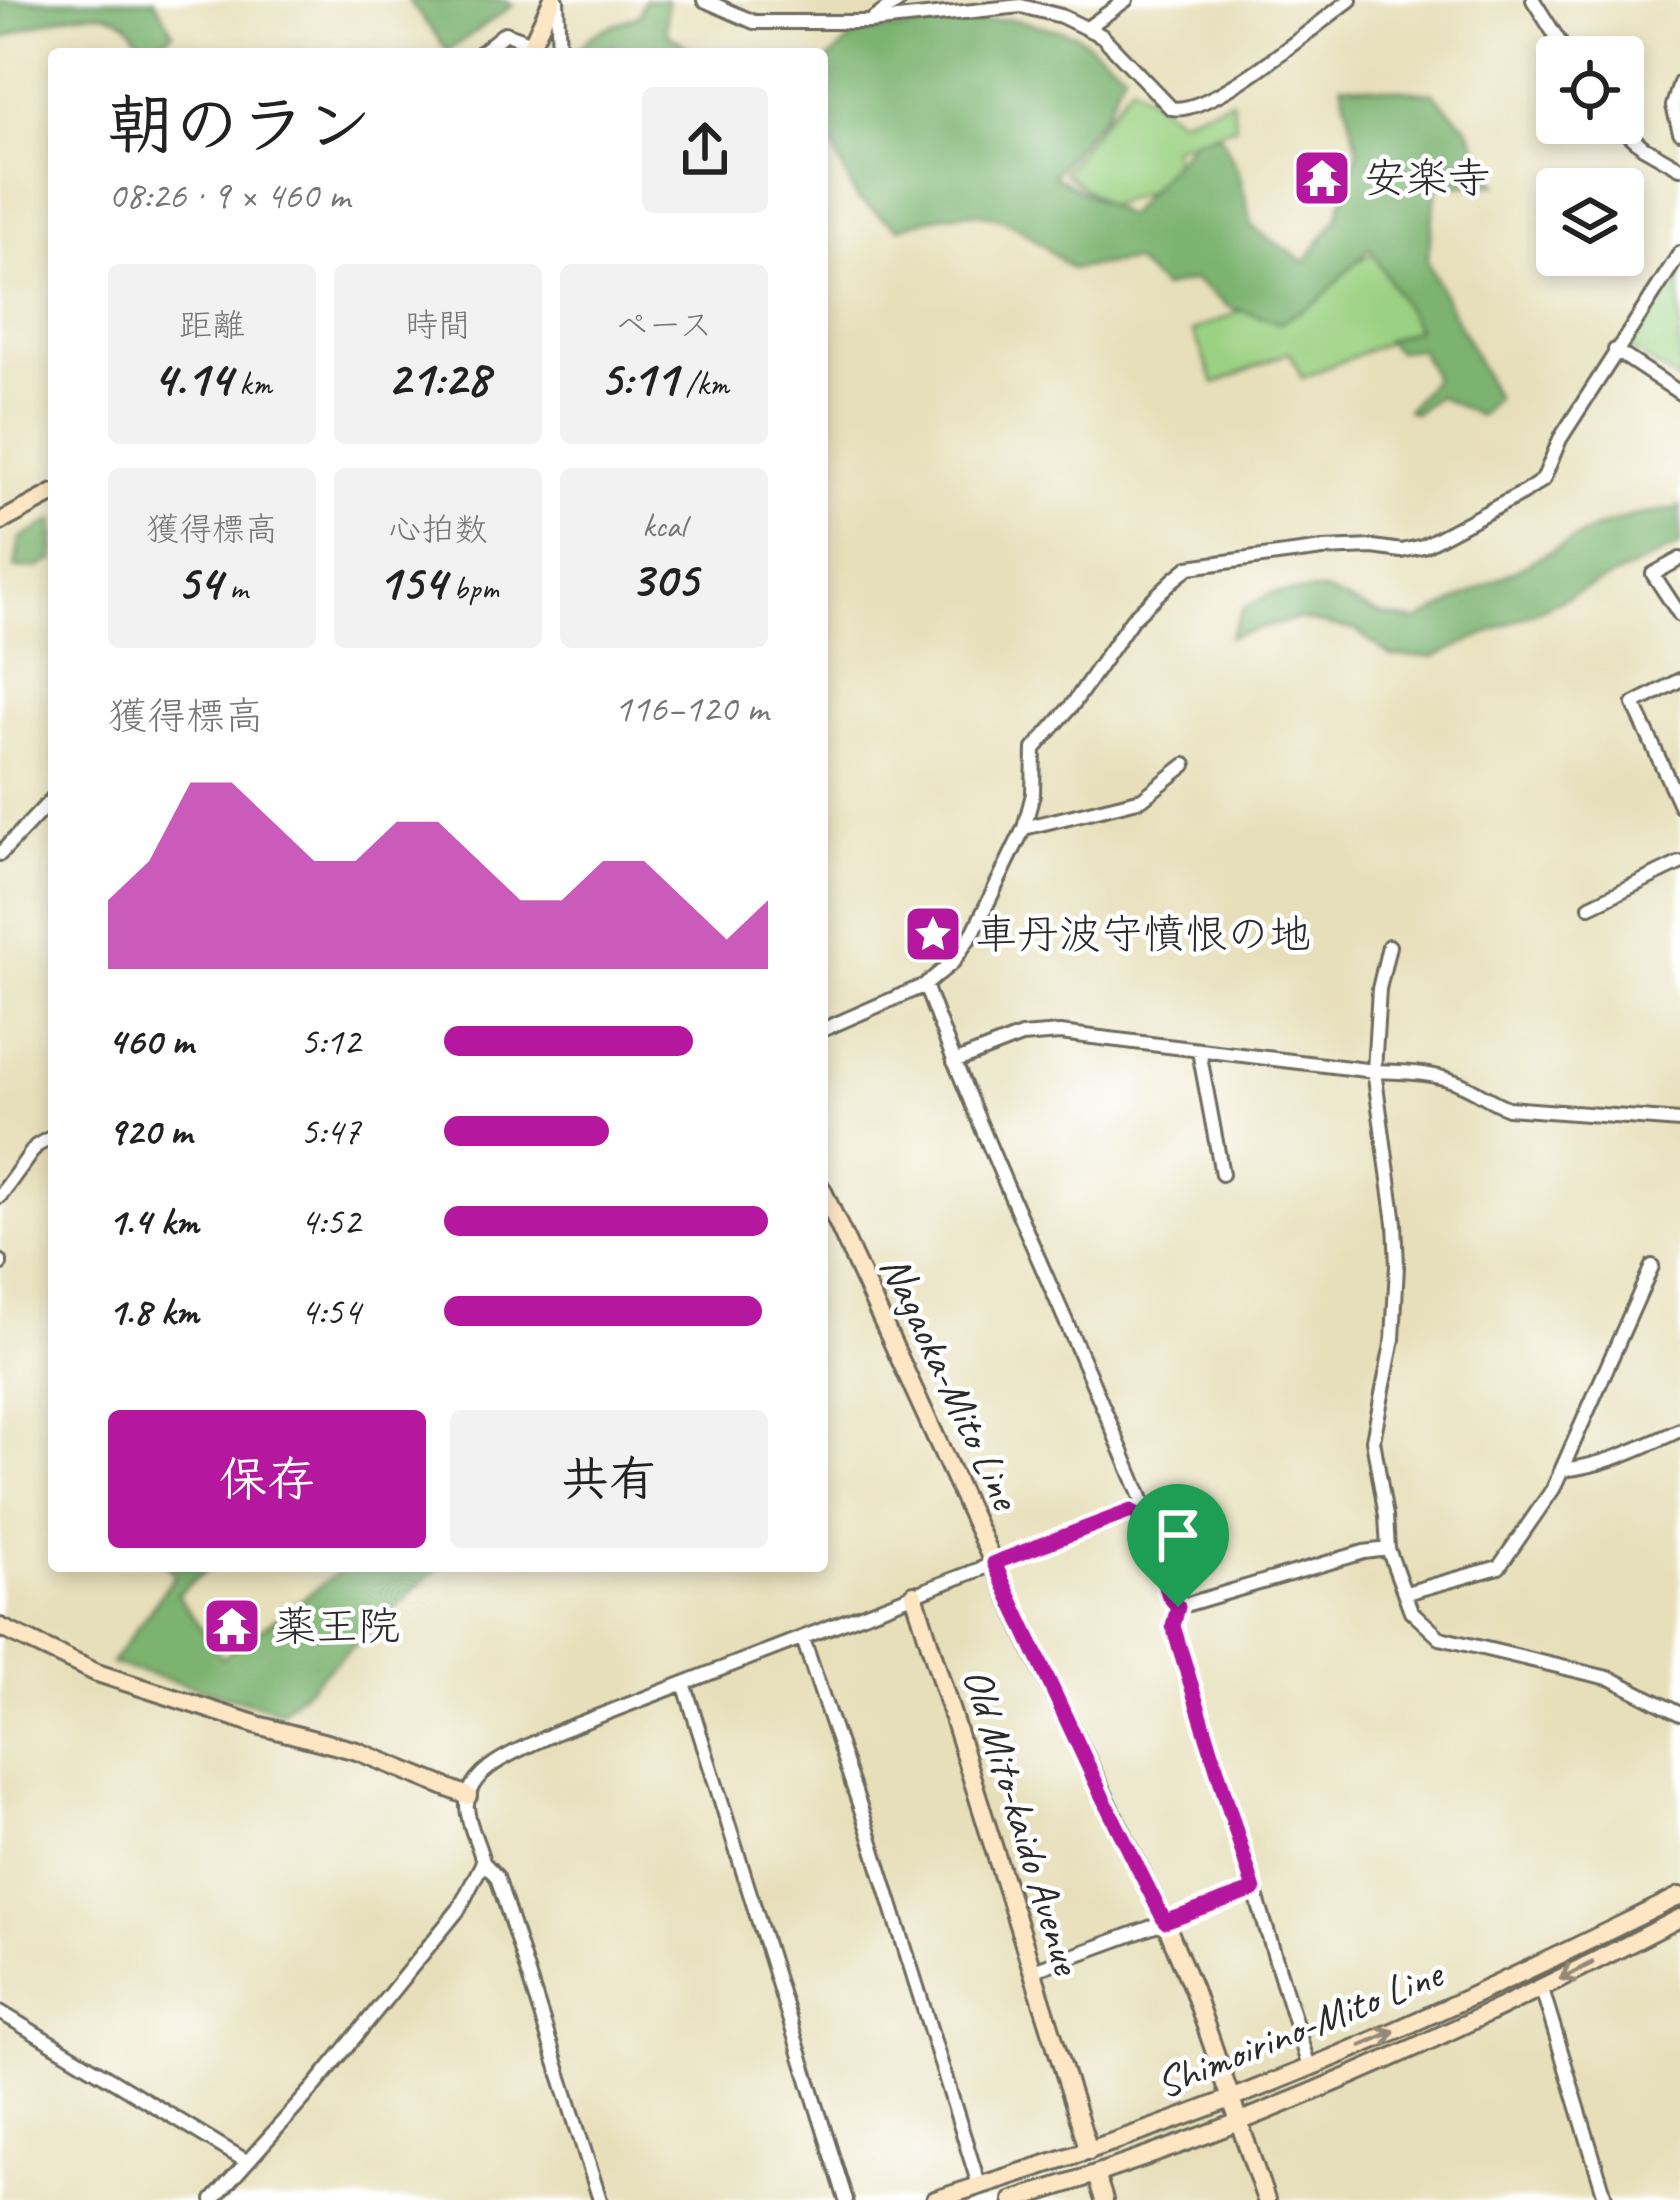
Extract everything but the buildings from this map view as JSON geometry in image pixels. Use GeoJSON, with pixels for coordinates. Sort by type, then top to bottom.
{"type":"FeatureCollection","features":[{"type":"Feature","properties":{"kind":"main road"},"geometry":{"type":"LineString","coordinates":[[530,48],[554,0]]}},
{"type":"Feature","properties":{"kind":"main road"},"geometry":{"type":"LineString","coordinates":[[0,522],[48,496]]}},
{"type":"Feature","properties":{"kind":"main road","name":"Nagaoka-Mito Line"},"geometry":{"type":"LineString","coordinates":[[828,1204],[1165,1922],[1266,2200]]}},
{"type":"Feature","properties":{"kind":"main road","name":"Old Mito-kaido Avenue"},"geometry":{"type":"LineString","coordinates":[[914,1594],[1089,2151]]}},
{"type":"Feature","properties":{"kind":"main road"},"geometry":{"type":"LineString","coordinates":[[0,1627],[97,1673],[261,1726],[357,1750],[468,1796]]}},
{"type":"Feature","properties":{"kind":"main road","name":"Shimoirino-Mito Line"},"geometry":{"type":"LineString","coordinates":[[934,2200],[1089,2151],[1310,2067],[1536,1967],[1680,1895]]}},
{"type":"Feature","properties":{"kind":"main road","name":"Shimoirino-Mito Line"},"geometry":{"type":"LineString","coordinates":[[1013,2200],[1239,2123],[1369,2069],[1680,1918]]}},
{"type":"Feature","properties":{"kind":"main road"},"geometry":{"type":"LineString","coordinates":[[1096,2175],[1103,2200]]}},
{"type":"Feature","properties":{"kind":"street"},"geometry":{"type":"LineString","coordinates":[[554,0],[558,48]]}},
{"type":"Feature","properties":{"kind":"street"},"geometry":{"type":"LineString","coordinates":[[704,0],[754,22],[869,22],[1021,6],[1061,16],[1102,36],[1171,108],[1184,111],[1216,98],[1350,0]]}},
{"type":"Feature","properties":{"kind":"street"},"geometry":{"type":"LineString","coordinates":[[869,22],[900,0]]}},
{"type":"Feature","properties":{"kind":"street"},"geometry":{"type":"LineString","coordinates":[[1087,28],[1126,0]]}},
{"type":"Feature","properties":{"kind":"street"},"geometry":{"type":"LineString","coordinates":[[1533,0],[1556,36]]}},
{"type":"Feature","properties":{"kind":"street"},"geometry":{"type":"LineString","coordinates":[[487,48],[505,34],[530,48]]}},
{"type":"Feature","properties":{"kind":"street"},"geometry":{"type":"LineString","coordinates":[[1680,82],[1673,106],[1680,131]]}},
{"type":"Feature","properties":{"kind":"street"},"geometry":{"type":"LineString","coordinates":[[1640,144],[1680,168]]}},
{"type":"Feature","properties":{"kind":"street"},"geometry":{"type":"LineString","coordinates":[[828,1027],[926,985],[952,962],[974,931],[1024,828],[1034,794],[1034,749],[1073,704],[1132,619],[1173,580],[1189,567],[1223,562],[1323,549],[1402,551],[1424,546],[1543,480],[1560,439],[1680,253]]}},
{"type":"Feature","properties":{"kind":"street"},"geometry":{"type":"LineString","coordinates":[[1615,350],[1680,393]]}},
{"type":"Feature","properties":{"kind":"street"},"geometry":{"type":"LineString","coordinates":[[1680,559],[1653,574],[1680,615]]}},
{"type":"Feature","properties":{"kind":"street"},"geometry":{"type":"LineString","coordinates":[[1680,680],[1634,704],[1680,805]]}},
{"type":"Feature","properties":{"kind":"street"},"geometry":{"type":"LineString","coordinates":[[1024,828],[1142,800],[1186,765]]}},
{"type":"Feature","properties":{"kind":"street"},"geometry":{"type":"LineString","coordinates":[[0,854],[48,803]]}},
{"type":"Feature","properties":{"kind":"street"},"geometry":{"type":"LineString","coordinates":[[1590,906],[1680,863]]}},
{"type":"Feature","properties":{"kind":"street"},"geometry":{"type":"LineString","coordinates":[[1389,946],[1379,989],[1374,1071],[1397,1266],[1393,1339],[1373,1440],[1388,1549],[1411,1612],[1440,1638],[1612,1679],[1680,1714]]}},
{"type":"Feature","properties":{"kind":"street"},"geometry":{"type":"LineString","coordinates":[[926,985],[954,1062],[1101,1398],[1142,1500],[1141,1513],[1169,1596],[1178,1607]]}},
{"type":"Feature","properties":{"kind":"street"},"geometry":{"type":"LineString","coordinates":[[954,1062],[1034,1034],[1072,1034],[1424,1073],[1508,1108],[1680,1120]]}},
{"type":"Feature","properties":{"kind":"street"},"geometry":{"type":"LineString","coordinates":[[1199,1051],[1222,1174]]}},
{"type":"Feature","properties":{"kind":"street"},"geometry":{"type":"LineString","coordinates":[[0,1196],[36,1146],[48,1139]]}},
{"type":"Feature","properties":{"kind":"street"},"geometry":{"type":"LineString","coordinates":[[1406,1594],[1498,1567],[1562,1470],[1652,1266]]}},
{"type":"Feature","properties":{"kind":"street"},"geometry":{"type":"LineString","coordinates":[[1562,1470],[1617,1457],[1680,1430]]}},
{"type":"Feature","properties":{"kind":"street"},"geometry":{"type":"LineString","coordinates":[[600,2200],[497,1877],[483,1862],[467,1812],[468,1796],[488,1768],[557,1732],[1131,1511],[1141,1513]]}},
{"type":"Feature","properties":{"kind":"street"},"geometry":{"type":"LineString","coordinates":[[1178,1607],[1388,1549]]}},
{"type":"Feature","properties":{"kind":"street"},"geometry":{"type":"LineString","coordinates":[[1178,1607],[1173,1626],[1310,2067]]}},
{"type":"Feature","properties":{"kind":"street"},"geometry":{"type":"LineString","coordinates":[[802,1639],[980,2185]]}},
{"type":"Feature","properties":{"kind":"street"},"geometry":{"type":"LineString","coordinates":[[683,1683],[846,2200]]}},
{"type":"Feature","properties":{"kind":"street"},"geometry":{"type":"LineString","coordinates":[[213,2200],[315,2086],[459,1909],[483,1862]]}},
{"type":"Feature","properties":{"kind":"street"},"geometry":{"type":"LineString","coordinates":[[1031,1971],[1254,1890]]}},
{"type":"Feature","properties":{"kind":"street"},"geometry":{"type":"LineString","coordinates":[[1542,1989],[1606,2200]]}},
{"type":"Feature","properties":{"kind":"street"},"geometry":{"type":"LineString","coordinates":[[0,2012],[246,2161]]}},
{"type":"Feature","properties":{"kind":"green space"},"geometry":{"type":"Polygon","coordinates":[[[0,0],[154,0],[173,32],[153,48],[143,48],[124,21],[95,13],[62,17],[0,40],[0,0]]]}},
{"type":"Feature","properties":{"kind":"green space"},"geometry":{"type":"Polygon","coordinates":[[[408,0],[506,0],[513,5],[452,48],[446,48],[408,0]]]}},
{"type":"Feature","properties":{"kind":"green space"},"geometry":{"type":"Polygon","coordinates":[[[644,0],[667,0],[666,32],[689,48],[580,48],[593,34],[639,15],[644,0]]]}},
{"type":"Feature","properties":{"kind":"green space"},"geometry":{"type":"Polygon","coordinates":[[[1011,19],[1075,34],[1124,71],[1106,111],[1053,175],[1126,216],[1195,138],[1220,134],[1239,173],[1253,228],[1305,262],[1338,216],[1358,149],[1341,84],[1433,93],[1468,128],[1497,184],[1437,186],[1427,261],[1496,398],[1479,416],[1438,396],[1415,413],[1407,410],[1434,378],[1420,349],[1397,351],[1385,341],[1417,329],[1370,248],[1318,301],[1280,323],[1229,307],[1194,280],[1162,288],[1134,261],[1071,269],[1028,234],[993,216],[954,214],[899,228],[856,198],[832,145],[828,146],[828,60],[858,33],[1011,19]]]}},
{"type":"Feature","properties":{"kind":"green space"},"geometry":{"type":"Polygon","coordinates":[[[1131,84],[1179,119],[1232,100],[1236,126],[1172,147],[1178,181],[1107,206],[1063,172],[1131,84]]]}},
{"type":"Feature","properties":{"kind":"green space"},"geometry":{"type":"Polygon","coordinates":[[[1383,250],[1417,330],[1302,378],[1290,352],[1215,384],[1193,331],[1383,250]]]}},
{"type":"Feature","properties":{"kind":"green space"},"geometry":{"type":"Polygon","coordinates":[[[1680,268],[1680,382],[1630,349],[1626,341],[1680,268]]]}},
{"type":"Feature","properties":{"kind":"green space"},"geometry":{"type":"Polygon","coordinates":[[[1680,504],[1680,546],[1435,657],[1391,656],[1355,630],[1297,619],[1229,637],[1244,608],[1272,593],[1324,591],[1382,615],[1417,621],[1594,529],[1680,504]]]}},
{"type":"Feature","properties":{"kind":"green space"},"geometry":{"type":"Polygon","coordinates":[[[48,523],[48,563],[15,568],[20,539],[48,523]]]}},
{"type":"Feature","properties":{"kind":"green space"},"geometry":{"type":"Polygon","coordinates":[[[172,1572],[204,1572],[177,1594],[222,1658],[339,1572],[433,1572],[282,1711],[111,1664],[175,1575],[172,1572]]]}},
{"type":"Feature","properties":{"kind":"place","name":"安楽寺"},"geometry":{"type":"Point","coordinates":[1322,178]}},
{"type":"Feature","properties":{"kind":"place","name":"車丹波守憤恨の地"},"geometry":{"type":"Point","coordinates":[933,934]}},
{"type":"Feature","properties":{"kind":"place","name":"薬王院"},"geometry":{"type":"Point","coordinates":[232,1626]}},
{"type":"Feature","properties":{"kind":"route"},"geometry":{"type":"LineString","coordinates":[[1131,1511],[1141,1513],[1169,1596],[1178,1607],[1173,1626],[1254,1890],[1165,1922],[994,1563],[1131,1511]]}}]}
